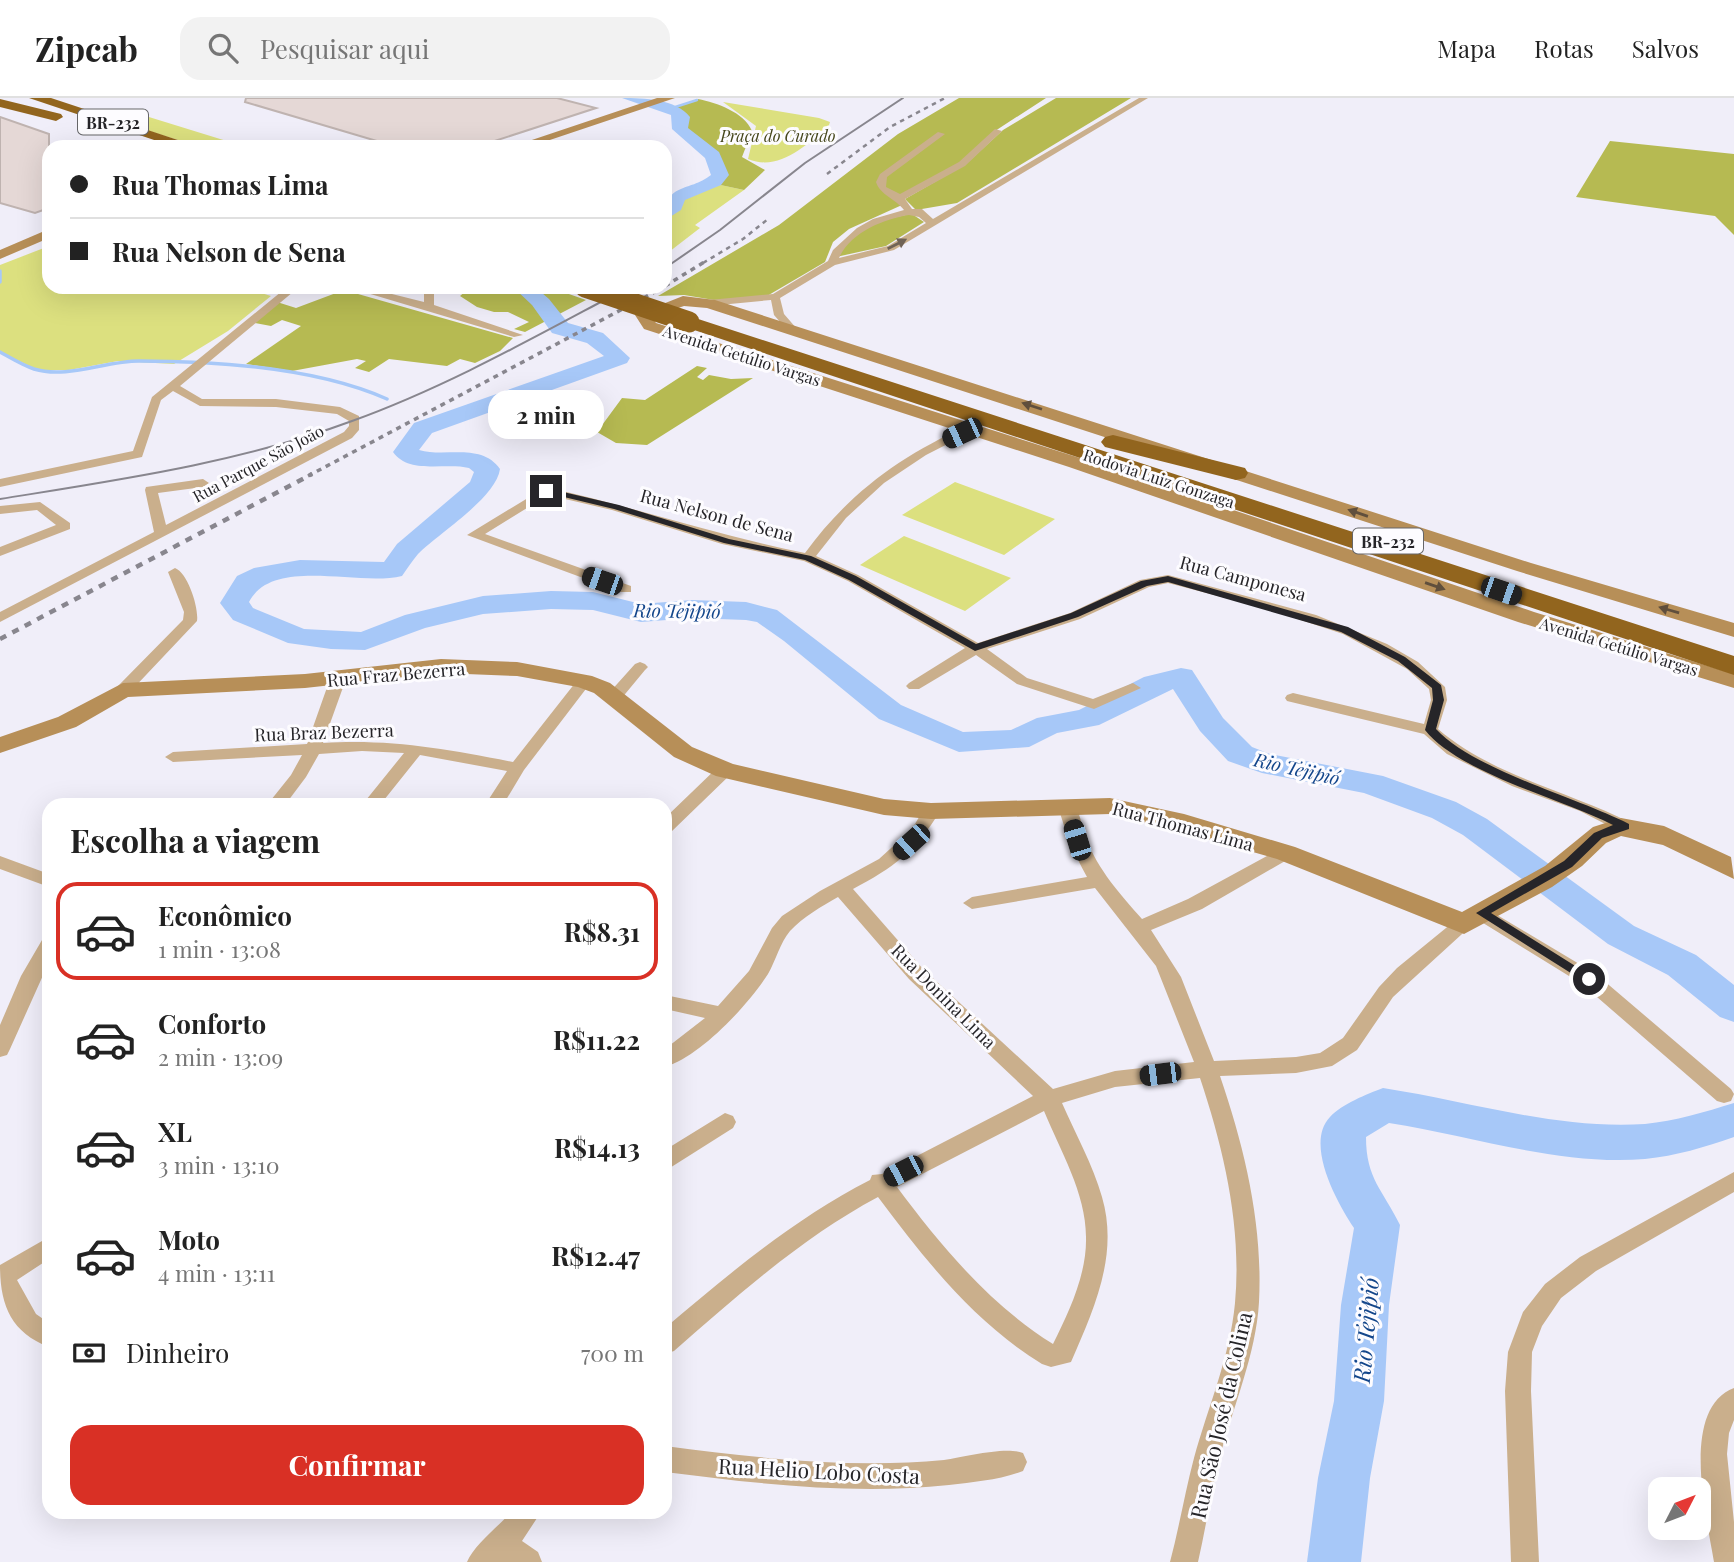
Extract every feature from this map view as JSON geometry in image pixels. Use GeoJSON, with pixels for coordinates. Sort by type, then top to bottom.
{"type":"FeatureCollection","features":[{"type":"Feature","properties":{"kind":"highway","name":"BR-232"},"geometry":{"type":"LineString","coordinates":[[9,98],[144,140]]}},
{"type":"Feature","properties":{"kind":"highway","name":"BR-232"},"geometry":{"type":"LineString","coordinates":[[36,98],[169,140]]}},
{"type":"Feature","properties":{"kind":"highway"},"geometry":{"type":"LineString","coordinates":[[0,103],[96,125]]}},
{"type":"Feature","properties":{"kind":"highway"},"geometry":{"type":"LineString","coordinates":[[130,135],[141,140]]}},
{"type":"Feature","properties":{"kind":"highway","name":"Rodovia Luiz Gonzaga"},"geometry":{"type":"LineString","coordinates":[[616,294],[700,313],[1092,456],[1734,666]]}},
{"type":"Feature","properties":{"kind":"highway","name":"Rodovia Luiz Gonzaga"},"geometry":{"type":"LineString","coordinates":[[640,294],[1044,425],[1425,553],[1734,650]]}},
{"type":"Feature","properties":{"kind":"highway"},"geometry":{"type":"LineString","coordinates":[[1044,425],[1236,473]]}},
{"type":"Feature","properties":{"kind":"highway"},"geometry":{"type":"LineString","coordinates":[[1092,456],[1185,500]]}},
{"type":"Feature","properties":{"kind":"street"},"geometry":{"type":"LineString","coordinates":[[539,140],[669,98]]}},
{"type":"Feature","properties":{"kind":"street"},"geometry":{"type":"LineString","coordinates":[[700,313],[775,297],[832,263],[891,248],[960,204],[1143,98]]}},
{"type":"Feature","properties":{"kind":"street"},"geometry":{"type":"LineString","coordinates":[[900,198],[962,164],[998,131]]}},
{"type":"Feature","properties":{"kind":"street"},"geometry":{"type":"LineString","coordinates":[[932,223],[925,215],[910,212],[900,198],[883,188],[880,182],[883,176],[941,134]]}},
{"type":"Feature","properties":{"kind":"street"},"geometry":{"type":"LineString","coordinates":[[832,263],[834,251],[883,217],[960,204]]}},
{"type":"Feature","properties":{"kind":"street"},"geometry":{"type":"LineString","coordinates":[[16,232],[42,232]]}},
{"type":"Feature","properties":{"kind":"street"},"geometry":{"type":"LineString","coordinates":[[0,255],[42,235]]}},
{"type":"Feature","properties":{"kind":"street"},"geometry":{"type":"LineString","coordinates":[[0,483],[128,458],[140,451],[153,404],[283,294]]}},
{"type":"Feature","properties":{"kind":"street"},"geometry":{"type":"LineString","coordinates":[[379,294],[518,335]]}},
{"type":"Feature","properties":{"kind":"street"},"geometry":{"type":"LineString","coordinates":[[429,294],[429,307]]}},
{"type":"Feature","properties":{"kind":"street"},"geometry":{"type":"LineString","coordinates":[[775,297],[779,315],[792,329]]}},
{"type":"Feature","properties":{"kind":"street","name":"Avenida Getúlio Vargas"},"geometry":{"type":"LineString","coordinates":[[1734,630],[1524,567],[792,329],[700,313],[683,301],[643,316],[650,326],[1185,500],[1526,617],[1734,681]]}},
{"type":"Feature","properties":{"kind":"street","name":"Rua Parque São João"},"geometry":{"type":"LineString","coordinates":[[0,618],[348,435],[355,427],[355,419],[340,411],[257,401],[200,402],[172,386]]}},
{"type":"Feature","properties":{"kind":"street"},"geometry":{"type":"LineString","coordinates":[[808,558],[839,515],[860,495],[907,461],[971,429]]}},
{"type":"Feature","properties":{"kind":"street"},"geometry":{"type":"LineString","coordinates":[[161,534],[151,490],[203,483]]}},
{"type":"Feature","properties":{"kind":"street","name":"Rua Nelson de Sena"},"geometry":{"type":"LineString","coordinates":[[626,589],[474,535],[546,491],[616,507],[727,541],[808,558],[853,578],[975,648],[1022,681],[1094,704],[1133,688]]}},
{"type":"Feature","properties":{"kind":"street"},"geometry":{"type":"LineString","coordinates":[[0,510],[40,506],[65,526],[0,552]]}},
{"type":"Feature","properties":{"kind":"street"},"geometry":{"type":"LineString","coordinates":[[0,746],[67,722],[123,690],[190,621],[191,612],[175,572]]}},
{"type":"Feature","properties":{"kind":"street","name":"Rua Camponesa"},"geometry":{"type":"LineString","coordinates":[[914,686],[975,648],[1075,615],[1144,583],[1168,579],[1334,626],[1401,659],[1437,687],[1438,700],[1430,730]]}},
{"type":"Feature","properties":{"kind":"street","name":"Rua Fraz Bezerra"},"geometry":{"type":"LineString","coordinates":[[123,690],[338,679],[464,666],[517,669],[584,681],[615,696],[683,752],[725,770]]}},
{"type":"Feature","properties":{"kind":"street"},"geometry":{"type":"LineString","coordinates":[[615,696],[640,667]]}},
{"type":"Feature","properties":{"kind":"street"},"geometry":{"type":"LineString","coordinates":[[282,798],[298,777],[313,749],[338,679]]}},
{"type":"Feature","properties":{"kind":"street"},"geometry":{"type":"LineString","coordinates":[[498,798],[517,768],[584,681]]}},
{"type":"Feature","properties":{"kind":"street"},"geometry":{"type":"LineString","coordinates":[[1293,698],[1430,730],[1453,750],[1517,782],[1586,807],[1625,827],[1665,837],[1734,870]]}},
{"type":"Feature","properties":{"kind":"street","name":"Rua Braz Bezerra"},"geometry":{"type":"LineString","coordinates":[[173,757],[362,746],[416,749],[517,768]]}},
{"type":"Feature","properties":{"kind":"street"},"geometry":{"type":"LineString","coordinates":[[377,798],[416,749]]}},
{"type":"Feature","properties":{"kind":"street"},"geometry":{"type":"LineString","coordinates":[[672,821],[725,770]]}},
{"type":"Feature","properties":{"kind":"street","name":"Rua Thomas Lima"},"geometry":{"type":"LineString","coordinates":[[725,770],[853,800],[931,811],[1110,806],[1184,823],[1286,853],[1473,919],[1589,979],[1724,1095]]}},
{"type":"Feature","properties":{"kind":"street","name":"Rua São José da Colina"},"geometry":{"type":"LineString","coordinates":[[1067,806],[1077,840],[1099,881],[1139,928],[1170,974],[1206,1069],[1247,1217],[1247,1305],[1233,1373],[1208,1459],[1184,1562]]}},
{"type":"Feature","properties":{"kind":"street"},"geometry":{"type":"LineString","coordinates":[[672,1053],[719,1014],[756,976],[783,926],[895,856],[922,829],[931,811]]}},
{"type":"Feature","properties":{"kind":"street"},"geometry":{"type":"LineString","coordinates":[[672,1337],[753,1268],[807,1228],[880,1182],[1049,1098],[1115,1079],[1206,1069],[1311,1064],[1336,1055],[1363,1029],[1386,992],[1404,973],[1473,919],[1568,864],[1598,836],[1611,829],[1625,827]]}},
{"type":"Feature","properties":{"kind":"street"},"geometry":{"type":"LineString","coordinates":[[1139,928],[1195,904],[1286,853]]}},
{"type":"Feature","properties":{"kind":"street"},"geometry":{"type":"LineString","coordinates":[[0,862],[42,878]]}},
{"type":"Feature","properties":{"kind":"street"},"geometry":{"type":"LineString","coordinates":[[972,903],[1099,881]]}},
{"type":"Feature","properties":{"kind":"street","name":"Rua Donina Lima"},"geometry":{"type":"LineString","coordinates":[[842,890],[916,974],[1049,1098]]}},
{"type":"Feature","properties":{"kind":"street"},"geometry":{"type":"LineString","coordinates":[[0,1049],[40,975]]}},
{"type":"Feature","properties":{"kind":"street"},"geometry":{"type":"LineString","coordinates":[[672,1004],[719,1014]]}},
{"type":"Feature","properties":{"kind":"street"},"geometry":{"type":"LineString","coordinates":[[880,1182],[943,1266],[1000,1319],[1051,1356],[1057,1357],[1068,1347],[1093,1277],[1098,1237],[1091,1196],[1049,1098]]}},
{"type":"Feature","properties":{"kind":"street"},"geometry":{"type":"LineString","coordinates":[[672,1157],[725,1122]]}},
{"type":"Feature","properties":{"kind":"street"},"geometry":{"type":"LineString","coordinates":[[1525,1562],[1518,1454],[1518,1391],[1521,1352],[1532,1320],[1553,1292],[1588,1264],[1734,1181]]}},
{"type":"Feature","properties":{"kind":"street"},"geometry":{"type":"LineString","coordinates":[[42,1251],[1,1277],[27,1322],[42,1332]]}},
{"type":"Feature","properties":{"kind":"street"},"geometry":{"type":"LineString","coordinates":[[1728,1562],[1716,1483],[1714,1442],[1719,1421],[1734,1399]]}},
{"type":"Feature","properties":{"kind":"street","name":"Rua Helio Lobo Costa"},"geometry":{"type":"LineString","coordinates":[[672,1460],[805,1474],[878,1476],[960,1473],[1014,1462]]}},
{"type":"Feature","properties":{"kind":"street"},"geometry":{"type":"LineString","coordinates":[[481,1562],[503,1543],[522,1519]]}},
{"type":"Feature","properties":{"kind":"street"},"geometry":{"type":"LineString","coordinates":[[503,1543],[528,1562]]}},
{"type":"Feature","properties":{"kind":"green space","name":"Praça do Curado"},"geometry":{"type":"Polygon","coordinates":[[[723,102],[830,122],[828,128],[791,155],[770,162],[759,162],[748,159],[756,126],[723,102]]]}},
{"type":"Feature","properties":{"kind":"green space"},"geometry":{"type":"Polygon","coordinates":[[[136,113],[223,140],[178,140],[114,120],[136,113]]]}},
{"type":"Feature","properties":{"kind":"green space"},"geometry":{"type":"Polygon","coordinates":[[[711,183],[744,190],[695,225],[700,228],[672,250],[672,199],[711,183]]]}},
{"type":"Feature","properties":{"kind":"green space"},"geometry":{"type":"Polygon","coordinates":[[[42,249],[42,294],[271,296],[228,331],[174,364],[118,361],[69,370],[38,370],[0,352],[0,265],[42,249]]]}},
{"type":"Feature","properties":{"kind":"green space"},"geometry":{"type":"Polygon","coordinates":[[[955,482],[1055,519],[1004,555],[902,515],[955,482]]]}},
{"type":"Feature","properties":{"kind":"green space"},"geometry":{"type":"Polygon","coordinates":[[[904,536],[1011,578],[965,611],[860,565],[904,536]]]}},
{"type":"Feature","properties":{"kind":"shaded area"},"geometry":{"type":"Polygon","coordinates":[[[959,98],[1046,98],[995,131],[958,164],[895,199],[902,205],[849,229],[833,242],[825,262],[767,296],[720,301],[684,295],[658,296],[672,294],[672,288],[779,225],[898,134],[959,98]]]}},
{"type":"Feature","properties":{"kind":"shaded area"},"geometry":{"type":"Polygon","coordinates":[[[1056,98],[1131,98],[957,203],[916,210],[905,199],[966,164],[1003,130],[1056,98]]]}},
{"type":"Feature","properties":{"kind":"shaded area"},"geometry":{"type":"Polygon","coordinates":[[[698,99],[736,114],[752,131],[742,157],[765,170],[744,190],[711,183],[720,175],[713,156],[680,129],[682,117],[669,109],[698,99]]]}},
{"type":"Feature","properties":{"kind":"shaded area"},"geometry":{"type":"Polygon","coordinates":[[[1610,141],[1734,154],[1734,235],[1715,216],[1576,197],[1610,141]]]}},
{"type":"Feature","properties":{"kind":"shaded area"},"geometry":{"type":"Polygon","coordinates":[[[912,214],[924,222],[886,246],[836,257],[850,240],[869,227],[912,214]]]}},
{"type":"Feature","properties":{"kind":"shaded area"},"geometry":{"type":"Polygon","coordinates":[[[333,294],[358,294],[513,338],[500,351],[475,363],[460,359],[447,366],[389,359],[369,372],[355,368],[366,361],[357,359],[292,371],[246,364],[301,326],[282,320],[271,326],[255,323],[277,302],[296,308],[333,294]]]}},
{"type":"Feature","properties":{"kind":"shaded area"},"geometry":{"type":"Polygon","coordinates":[[[569,294],[586,300],[525,332],[514,329],[529,322],[508,312],[494,312],[477,307],[460,296],[569,294]]]}},
{"type":"Feature","properties":{"kind":"shaded area"},"geometry":{"type":"Polygon","coordinates":[[[697,366],[707,368],[697,377],[703,380],[709,375],[731,379],[753,378],[647,445],[616,443],[597,432],[622,398],[645,400],[697,366]]]}},
{"type":"Feature","properties":{"kind":"building"},"geometry":{"type":"Polygon","coordinates":[[[246,98],[557,98],[596,108],[498,140],[373,140],[245,102],[246,98]]]}},
{"type":"Feature","properties":{"kind":"building"},"geometry":{"type":"Polygon","coordinates":[[[0,117],[49,134],[49,140],[42,140],[42,210],[35,213],[0,203],[0,117]]]}},
{"type":"Feature","properties":{"kind":"waterway","name":"Rio Tejipió"},"geometry":{"type":"LineString","coordinates":[[630,98],[677,112],[682,117],[680,129],[713,156],[720,175],[715,181],[677,197],[672,208]]}},
{"type":"Feature","properties":{"kind":"waterway"},"geometry":{"type":"LineString","coordinates":[[669,109],[697,100]]}},
{"type":"Feature","properties":{"kind":"waterway"},"geometry":{"type":"LineString","coordinates":[[0,271],[0,282]]}},
{"type":"Feature","properties":{"kind":"waterway","name":"Rio Tejipió"},"geometry":{"type":"LineString","coordinates":[[531,294],[542,303],[545,312],[560,328],[595,338],[619,358],[559,382],[423,428],[405,452],[425,459],[457,458],[478,463],[487,469],[486,477],[479,487],[407,550],[392,570],[300,568],[264,573],[247,582],[234,603],[243,614],[299,637],[365,641],[415,621],[483,605],[551,600],[593,601],[641,613],[692,609],[746,611],[767,616],[795,635],[890,712],[959,742],[1017,740],[1048,725],[1088,718],[1155,684],[1181,677],[1211,724],[1240,754],[1262,763],[1371,784],[1444,810],[1475,827],[1528,869],[1621,935],[1682,965],[1734,1007]]}},
{"type":"Feature","properties":{"kind":"waterway"},"geometry":{"type":"LineString","coordinates":[[0,352],[34,369],[47,372],[139,361],[266,368],[330,380],[387,399]]}},
{"type":"Feature","properties":{"kind":"waterway","name":"Rio Tejipió"},"geometry":{"type":"LineString","coordinates":[[1334,1562],[1344,1478],[1359,1401],[1365,1305],[1374,1260],[1377,1225],[1355,1193],[1344,1162],[1345,1129],[1383,1105],[1540,1134],[1603,1141],[1634,1142],[1672,1138],[1734,1120]]}},
{"type":"Feature","properties":{"kind":"tram line"},"geometry":{"type":"LineString","coordinates":[[672,263],[720,230],[805,163],[903,98]]}},
{"type":"Feature","properties":{"kind":"tram line"},"geometry":{"type":"LineString","coordinates":[[0,499],[178,469],[309,436],[388,407],[458,376],[616,294]]}},
{"type":"Feature","properties":{"kind":"railway"},"geometry":{"type":"LineString","coordinates":[[827,174],[890,127],[945,98]]}},
{"type":"Feature","properties":{"kind":"railway"},"geometry":{"type":"LineString","coordinates":[[703,263],[743,239],[768,219]]}},
{"type":"Feature","properties":{"kind":"railway"},"geometry":{"type":"LineString","coordinates":[[672,282],[706,261]]}},
{"type":"Feature","properties":{"kind":"railway"},"geometry":{"type":"LineString","coordinates":[[308,476],[651,294]]}},
{"type":"Feature","properties":{"kind":"railway"},"geometry":{"type":"LineString","coordinates":[[0,639],[312,474]]}},
{"type":"Feature","properties":{"kind":"route"},"geometry":{"type":"LineString","coordinates":[[546,491],[616,507],[727,541],[808,558],[853,578],[975,648],[1075,615],[1144,583],[1168,579],[1344,629],[1401,659],[1437,687],[1438,700],[1430,730],[1443,743],[1517,782],[1586,807],[1625,827],[1611,829],[1598,836],[1568,864],[1482,913],[1589,979]]}}]}
